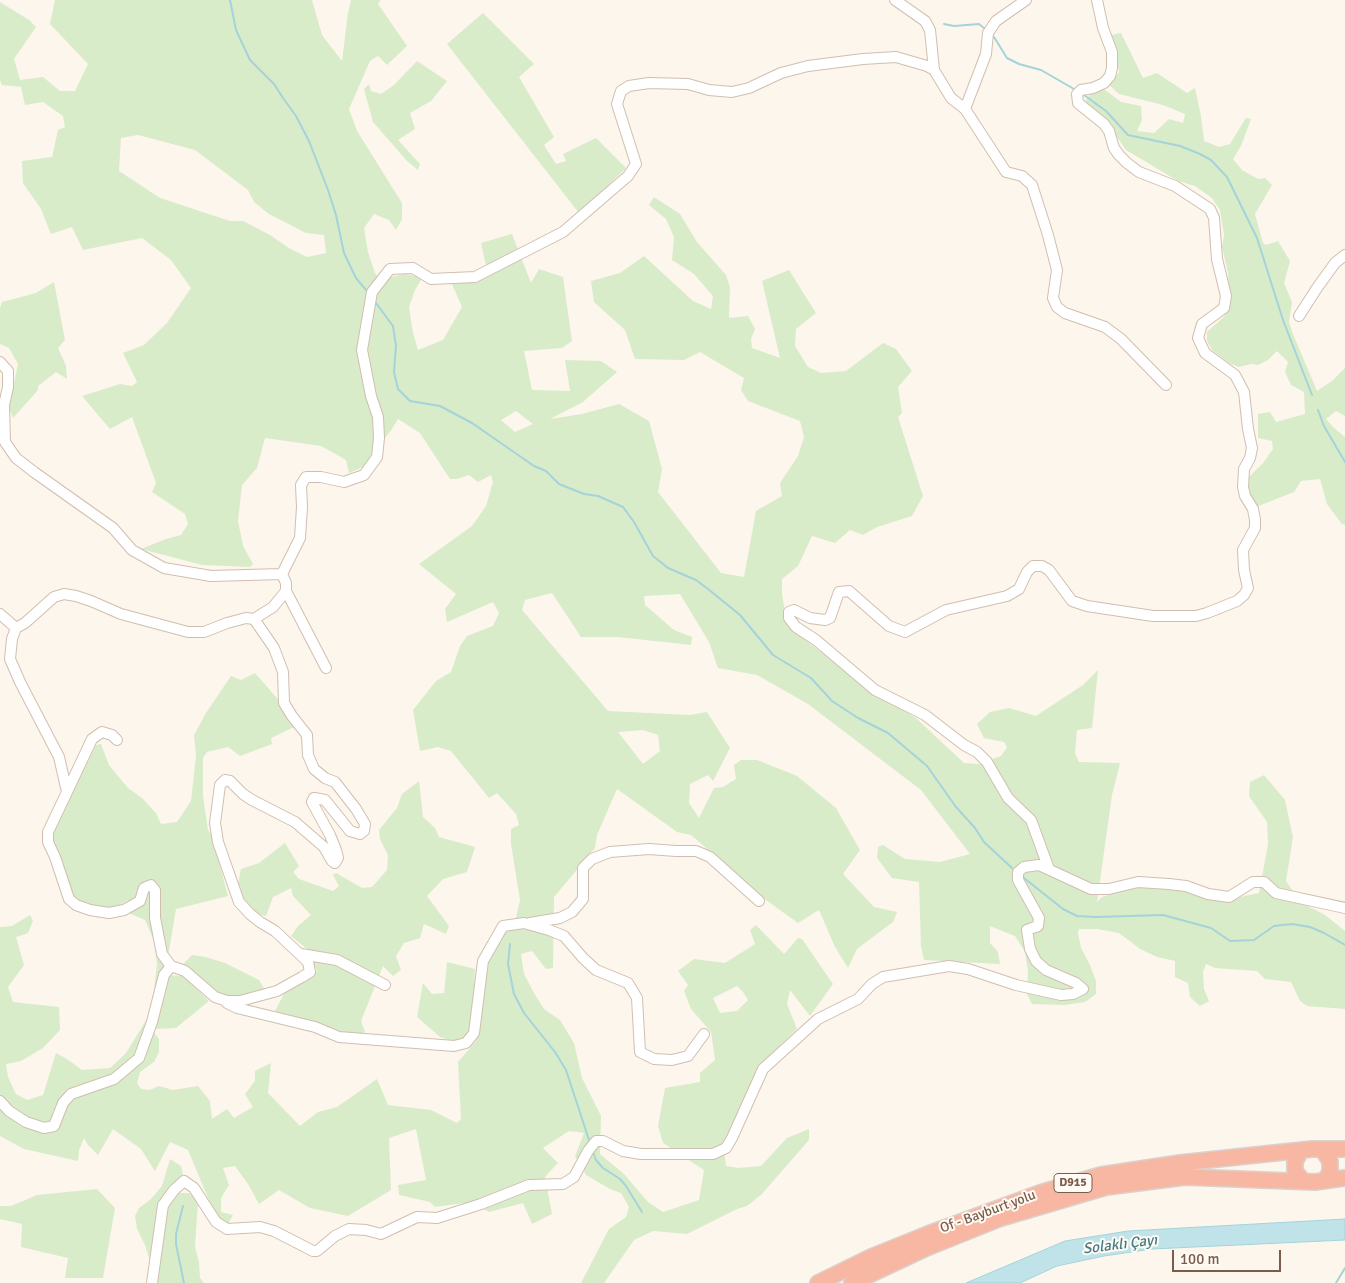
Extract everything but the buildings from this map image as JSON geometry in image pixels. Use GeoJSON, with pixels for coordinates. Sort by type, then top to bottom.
{"type":"FeatureCollection","features":[{"type":"Feature","properties":{"kind":"highway"},"geometry":{"type":"LineString","coordinates":[[1322,1149],[1330,1161],[1330,1173],[1324,1181]]}},
{"type":"Feature","properties":{"kind":"highway","name":"Of - Bayburt yolu"},"geometry":{"type":"LineString","coordinates":[[818,1283],[871,1257],[928,1234],[1040,1193],[1101,1175],[1180,1163],[1302,1150],[1345,1149]]}},
{"type":"Feature","properties":{"kind":"highway"},"geometry":{"type":"LineString","coordinates":[[1302,1150],[1295,1161],[1295,1171],[1303,1181]]}},
{"type":"Feature","properties":{"kind":"highway","name":"Of - Bayburt yolu"},"geometry":{"type":"LineString","coordinates":[[852,1283],[924,1249],[1001,1218],[1106,1187],[1185,1177],[1303,1181],[1345,1178]]}},
{"type":"Feature","properties":{"kind":"street"},"geometry":{"type":"LineString","coordinates":[[895,0],[925,20],[930,30],[934,70],[951,98],[965,109],[1006,172],[1022,176],[1032,185],[1057,270],[1053,298],[1058,307],[1065,313],[1105,327],[1121,338],[1166,385]]}},
{"type":"Feature","properties":{"kind":"street"},"geometry":{"type":"LineString","coordinates":[[965,109],[986,54],[988,33],[996,22],[1026,0]]}},
{"type":"Feature","properties":{"kind":"street"},"geometry":{"type":"LineString","coordinates":[[1049,869],[1031,820],[1008,798],[987,762],[977,752],[964,745],[925,715],[875,690],[816,640],[796,627],[789,618],[789,612],[794,610],[802,615],[818,620],[830,618],[837,595],[844,590],[848,591],[888,626],[905,632],[946,610],[1007,596],[1019,589],[1033,566],[1042,566],[1049,570],[1072,601],[1087,606],[1153,616],[1196,616],[1208,614],[1237,601],[1248,588],[1244,570],[1243,550],[1255,528],[1255,520],[1253,509],[1243,487],[1244,469],[1250,458],[1252,448],[1244,392],[1235,375],[1205,353],[1198,338],[1202,324],[1224,308],[1226,296],[1217,259],[1214,218],[1210,209],[1180,189],[1139,172],[1127,163],[1114,148],[1110,131],[1078,103],[1077,94],[1081,90],[1093,88],[1104,83],[1110,76],[1112,68],[1112,52],[1103,28],[1097,0]]}},
{"type":"Feature","properties":{"kind":"street"},"geometry":{"type":"LineString","coordinates":[[282,574],[300,538],[301,486],[306,476],[322,476],[344,482],[364,475],[377,457],[379,438],[378,417],[371,396],[362,350],[372,292],[390,269],[413,268],[431,278],[475,277],[563,232],[628,176],[636,164],[616,104],[622,91],[629,86],[648,83],[688,84],[709,90],[732,92],[808,66],[896,57],[927,66],[934,70]]}},
{"type":"Feature","properties":{"kind":"street"},"geometry":{"type":"LineString","coordinates":[[1300,316],[1335,263],[1345,255]]}},
{"type":"Feature","properties":{"kind":"street"},"geometry":{"type":"LineString","coordinates":[[0,362],[8,371],[8,387],[4,405],[5,442],[16,458],[113,528],[132,550],[164,568],[211,576],[282,574]]}},
{"type":"Feature","properties":{"kind":"street"},"geometry":{"type":"LineString","coordinates":[[282,574],[286,583],[286,591],[326,668]]}},
{"type":"Feature","properties":{"kind":"street"},"geometry":{"type":"LineString","coordinates":[[67,792],[59,757],[20,682],[5,659],[16,628],[25,623],[54,598],[64,594],[84,599],[121,614],[188,632],[204,632],[227,623],[254,618],[273,607],[286,591]]}},
{"type":"Feature","properties":{"kind":"street"},"geometry":{"type":"LineString","coordinates":[[0,614],[16,628]]}},
{"type":"Feature","properties":{"kind":"street"},"geometry":{"type":"LineString","coordinates":[[214,996],[227,1001],[240,1001],[277,991],[310,972],[308,962],[301,954],[275,931],[260,922],[239,902],[218,842],[216,823],[220,785],[225,780],[230,781],[252,800],[295,822],[324,847],[335,863],[338,858],[336,850],[312,802],[314,798],[325,800],[350,831],[360,834],[364,830],[365,824],[335,782],[325,778],[314,768],[308,755],[307,735],[284,703],[282,672],[274,648],[254,618]]}},
{"type":"Feature","properties":{"kind":"street"},"geometry":{"type":"LineString","coordinates":[[117,740],[102,732],[92,739],[48,832],[48,842],[69,899],[76,905],[90,910],[109,913],[124,910],[140,901],[144,888],[151,885],[155,890],[157,935],[162,954],[170,966],[185,971],[214,996],[237,1008],[315,1027],[339,1037],[454,1046],[466,1043],[474,1034],[483,961],[503,926],[560,918],[572,912],[583,899],[583,868],[592,859],[610,852],[649,849],[696,850],[710,858],[759,901]]}},
{"type":"Feature","properties":{"kind":"street"},"geometry":{"type":"LineString","coordinates":[[152,1283],[163,1205],[174,1190],[184,1181],[194,1188],[216,1222],[226,1229],[260,1228],[274,1231],[313,1251],[317,1251],[335,1236],[350,1229],[366,1230],[381,1234],[417,1217],[437,1218],[481,1204],[530,1185],[563,1184],[574,1177],[596,1141],[603,1141],[623,1151],[641,1154],[714,1154],[726,1148],[732,1138],[763,1069],[818,1019],[858,999],[872,984],[883,977],[949,966],[968,968],[1016,985],[1061,995],[1073,994],[1083,989],[1076,983],[1046,970],[1036,961],[1030,949],[1027,930],[1038,926],[1039,918],[1018,880],[1018,872],[1030,865],[1039,865],[1091,889],[1109,889],[1138,882],[1186,886],[1208,894],[1229,897],[1253,882],[1264,882],[1276,893],[1345,908]]}},
{"type":"Feature","properties":{"kind":"street"},"geometry":{"type":"LineString","coordinates":[[524,923],[564,936],[596,970],[628,983],[637,998],[640,1052],[654,1059],[672,1060],[688,1056],[704,1034]]}},
{"type":"Feature","properties":{"kind":"street"},"geometry":{"type":"LineString","coordinates":[[301,954],[337,960],[385,985]]}},
{"type":"Feature","properties":{"kind":"street"},"geometry":{"type":"LineString","coordinates":[[0,1101],[9,1111],[26,1122],[44,1128],[54,1126],[63,1103],[71,1094],[114,1079],[139,1058],[152,1022],[164,975],[170,966]]}},
{"type":"Feature","properties":{"kind":"green space"},"geometry":{"type":"Polygon","coordinates":[[[55,0],[312,0],[322,35],[342,61],[351,0],[381,0],[378,4],[407,46],[387,65],[378,56],[370,61],[349,109],[357,131],[402,203],[402,219],[396,230],[389,220],[374,214],[364,228],[368,252],[375,273],[383,285],[391,277],[404,274],[415,276],[421,280],[409,307],[418,350],[443,340],[462,307],[452,284],[480,280],[488,275],[481,243],[512,234],[531,283],[539,269],[563,277],[572,341],[562,348],[524,351],[532,390],[570,391],[565,360],[601,361],[617,372],[583,402],[550,419],[582,414],[619,404],[649,421],[662,469],[658,492],[721,573],[744,577],[756,511],[782,496],[780,483],[798,456],[804,437],[800,421],[748,401],[741,390],[744,378],[700,352],[684,360],[635,359],[625,330],[594,302],[591,281],[620,273],[644,256],[693,301],[711,309],[713,296],[694,274],[672,260],[674,237],[666,219],[649,205],[654,197],[680,214],[697,242],[726,275],[730,287],[729,318],[748,316],[755,329],[751,339],[752,348],[780,358],[762,281],[789,270],[816,313],[796,329],[795,346],[808,367],[821,373],[846,371],[883,343],[896,349],[912,371],[898,387],[902,413],[898,417],[923,496],[912,516],[877,527],[863,535],[850,530],[835,543],[812,536],[798,566],[782,579],[786,619],[790,628],[859,682],[917,719],[964,763],[978,764],[1001,756],[1007,747],[1004,742],[984,738],[977,724],[990,712],[1009,708],[1036,716],[1083,685],[1098,670],[1092,728],[1077,730],[1075,754],[1079,762],[1120,763],[1112,795],[1097,902],[1102,897],[1137,886],[1188,890],[1212,900],[1226,900],[1259,893],[1268,844],[1267,822],[1249,796],[1250,782],[1264,775],[1285,800],[1293,837],[1286,881],[1300,902],[1325,915],[1345,931],[1345,1009],[1307,1006],[1300,1001],[1291,982],[1265,979],[1257,971],[1215,968],[1206,964],[1203,972],[1204,989],[1209,1001],[1200,1006],[1190,997],[1188,983],[1175,977],[1175,961],[1157,957],[1140,949],[1119,933],[1098,929],[1079,929],[1078,933],[1081,948],[1096,981],[1096,994],[1085,1002],[1064,1005],[1032,1004],[1027,994],[1028,971],[1025,952],[1015,936],[990,926],[990,943],[998,952],[1000,964],[924,960],[921,946],[919,882],[892,878],[877,858],[878,847],[883,845],[905,859],[940,862],[970,854],[921,790],[808,704],[757,675],[718,668],[709,642],[680,594],[644,596],[645,605],[674,630],[692,637],[691,645],[618,637],[581,637],[552,593],[525,600],[522,610],[608,711],[690,715],[707,712],[730,748],[713,781],[708,775],[690,784],[689,803],[699,818],[714,788],[723,787],[736,779],[734,765],[741,760],[757,760],[797,776],[836,808],[860,850],[843,874],[874,907],[897,912],[893,922],[857,949],[848,968],[835,947],[819,910],[798,923],[766,900],[691,835],[677,832],[617,789],[597,835],[595,848],[554,897],[553,968],[546,969],[532,951],[521,954],[524,974],[534,993],[544,1009],[560,1020],[574,1043],[582,1078],[601,1116],[600,1154],[624,1174],[648,1202],[663,1212],[699,1200],[704,1170],[663,1143],[658,1126],[665,1088],[700,1082],[700,1073],[715,1060],[711,1032],[691,1009],[684,991],[688,985],[678,971],[694,959],[725,963],[755,944],[750,930],[756,925],[784,954],[798,938],[802,939],[833,984],[810,1016],[790,990],[787,1004],[797,1029],[757,1068],[745,1100],[723,1143],[726,1166],[738,1168],[761,1166],[787,1138],[809,1129],[809,1140],[761,1195],[747,1206],[737,1209],[687,1234],[653,1231],[634,1240],[604,1283],[581,1283],[609,1229],[626,1217],[629,1207],[621,1193],[586,1175],[575,1156],[584,1133],[569,1131],[543,1148],[558,1163],[545,1177],[552,1214],[532,1224],[523,1203],[489,1212],[471,1202],[435,1207],[430,1202],[399,1195],[398,1185],[426,1180],[416,1129],[389,1138],[391,1190],[348,1216],[310,1208],[279,1190],[259,1204],[235,1166],[223,1168],[229,1185],[221,1198],[221,1212],[233,1215],[228,1224],[218,1222],[188,1150],[170,1142],[155,1171],[141,1149],[113,1129],[98,1155],[84,1138],[79,1150],[78,1161],[24,1149],[0,1136],[0,927],[12,926],[30,915],[33,921],[28,933],[16,937],[24,965],[8,987],[13,1002],[59,1007],[60,1030],[43,1048],[21,1061],[6,1064],[8,1077],[16,1094],[27,1100],[43,1095],[56,1053],[82,1070],[110,1068],[126,1053],[148,1017],[157,964],[154,941],[145,920],[131,914],[128,900],[112,910],[90,908],[73,896],[51,835],[96,745],[101,744],[109,765],[128,788],[142,798],[156,813],[161,824],[177,822],[191,801],[196,756],[194,735],[206,713],[231,676],[241,680],[255,673],[282,704],[294,727],[271,738],[272,744],[240,756],[228,747],[207,752],[203,758],[203,796],[208,830],[212,836],[228,896],[176,909],[165,975],[183,976],[209,1001],[176,1028],[155,1029],[155,1034],[159,1039],[159,1052],[154,1062],[140,1072],[137,1083],[141,1089],[150,1090],[159,1086],[173,1090],[198,1086],[210,1101],[212,1119],[227,1109],[234,1118],[253,1107],[245,1094],[255,1081],[255,1071],[271,1063],[268,1093],[300,1126],[318,1112],[337,1107],[377,1079],[388,1105],[431,1110],[457,1123],[461,1119],[458,1062],[476,1041],[490,955],[503,933],[513,930],[520,900],[511,844],[511,829],[519,825],[516,814],[497,793],[489,798],[451,751],[438,747],[420,751],[413,710],[436,681],[451,672],[460,646],[467,636],[493,626],[499,613],[493,602],[447,622],[445,609],[456,594],[419,564],[472,526],[486,506],[493,482],[491,475],[478,482],[469,475],[450,479],[420,433],[398,419],[363,467],[349,473],[346,460],[321,446],[265,438],[257,468],[242,485],[238,521],[243,546],[253,564],[250,567],[202,565],[141,549],[181,535],[188,524],[185,514],[152,492],[156,483],[132,417],[110,429],[82,396],[120,384],[132,386],[137,382],[123,353],[144,345],[167,323],[191,288],[171,260],[142,238],[83,250],[72,227],[51,234],[41,209],[23,183],[22,161],[52,157],[58,130],[65,127],[63,116],[43,102],[25,105],[21,87],[2,85],[0,80],[0,2],[29,20],[36,27],[14,59],[20,80],[43,77],[60,91],[75,91],[88,64],[50,24],[55,0]],[[138,135],[121,138],[119,171],[160,198],[230,221],[243,221],[307,257],[326,253],[324,235],[306,233],[269,214],[254,202],[248,190],[195,150],[138,135]],[[516,411],[501,420],[515,432],[533,424],[516,411]],[[643,730],[618,732],[643,764],[660,751],[658,735],[643,730]],[[737,986],[713,998],[720,1013],[737,1011],[748,1000],[737,986]]]}},
{"type":"Feature","properties":{"kind":"green space"},"geometry":{"type":"Polygon","coordinates":[[[483,13],[534,64],[519,77],[554,137],[544,145],[556,164],[566,161],[563,154],[596,138],[626,168],[579,213],[447,44],[483,13]]]}},
{"type":"Feature","properties":{"kind":"green space"},"geometry":{"type":"Polygon","coordinates":[[[1121,33],[1143,78],[1157,73],[1187,93],[1195,88],[1204,141],[1219,147],[1230,144],[1246,118],[1251,119],[1241,146],[1233,159],[1242,170],[1258,179],[1265,178],[1272,185],[1255,214],[1263,243],[1266,245],[1278,241],[1290,261],[1284,283],[1292,302],[1289,322],[1293,334],[1317,391],[1332,381],[1345,368],[1345,416],[1336,411],[1326,419],[1345,437],[1345,525],[1341,523],[1327,504],[1320,479],[1301,481],[1294,492],[1256,507],[1248,492],[1249,477],[1263,463],[1273,449],[1272,441],[1258,438],[1258,414],[1270,412],[1276,422],[1305,414],[1304,392],[1291,385],[1285,372],[1288,362],[1277,351],[1268,360],[1258,365],[1251,364],[1239,367],[1229,363],[1212,350],[1207,341],[1207,332],[1224,317],[1230,302],[1228,273],[1222,247],[1224,235],[1220,210],[1212,198],[1195,186],[1178,181],[1126,150],[1106,121],[1084,103],[1091,93],[1104,89],[1121,102],[1141,106],[1142,120],[1137,131],[1154,133],[1169,119],[1183,123],[1185,114],[1163,105],[1119,94],[1109,85],[1119,72],[1116,50],[1111,35],[1121,33]]]}},
{"type":"Feature","properties":{"kind":"green space"},"geometry":{"type":"Polygon","coordinates":[[[417,61],[447,81],[431,101],[410,113],[415,129],[398,140],[420,164],[418,170],[407,161],[373,122],[364,89],[369,84],[371,91],[381,94],[394,85],[417,61]]]}},
{"type":"Feature","properties":{"kind":"green space"},"geometry":{"type":"Polygon","coordinates":[[[54,282],[65,340],[58,348],[66,366],[67,379],[56,372],[38,386],[38,390],[13,418],[9,408],[18,364],[9,348],[0,344],[0,308],[2,302],[36,293],[54,282]]]}},
{"type":"Feature","properties":{"kind":"green space"},"geometry":{"type":"Polygon","coordinates":[[[419,781],[423,817],[435,828],[439,837],[475,847],[467,872],[443,879],[427,896],[449,926],[446,934],[424,924],[420,938],[404,943],[396,956],[401,970],[393,976],[383,966],[361,1021],[365,1032],[355,1036],[275,1011],[285,992],[293,985],[309,979],[317,971],[307,949],[291,936],[298,926],[311,915],[293,896],[291,888],[273,897],[266,916],[254,913],[245,901],[238,884],[241,869],[259,863],[285,843],[299,866],[293,872],[299,879],[333,891],[339,886],[333,875],[336,873],[362,888],[372,887],[387,870],[388,855],[380,839],[379,830],[397,808],[402,794],[419,781]]]}},
{"type":"Feature","properties":{"kind":"green space"},"geometry":{"type":"Polygon","coordinates":[[[192,955],[225,963],[259,980],[265,990],[234,998],[222,995],[182,965],[192,955]]]}},
{"type":"Feature","properties":{"kind":"green space"},"geometry":{"type":"Polygon","coordinates":[[[447,962],[475,969],[472,1022],[469,1033],[462,1040],[455,1042],[440,1037],[417,1017],[423,983],[432,994],[444,993],[447,962]]]}},
{"type":"Feature","properties":{"kind":"green space"},"geometry":{"type":"Polygon","coordinates":[[[170,1159],[181,1166],[183,1174],[180,1193],[189,1193],[198,1201],[195,1247],[199,1262],[200,1278],[204,1283],[157,1283],[145,1245],[137,1229],[135,1216],[139,1208],[151,1199],[162,1186],[170,1159]]]}},
{"type":"Feature","properties":{"kind":"green space"},"geometry":{"type":"Polygon","coordinates":[[[97,1189],[115,1208],[103,1278],[65,1278],[68,1258],[21,1247],[22,1224],[0,1219],[0,1206],[11,1206],[37,1195],[97,1189]]]}},
{"type":"Feature","properties":{"kind":"water","name":"Solaklı Çayı"},"geometry":{"type":"Polygon","coordinates":[[[1345,1219],[1345,1240],[1152,1249],[1104,1256],[1057,1266],[1020,1283],[966,1283],[1065,1241],[1128,1231],[1345,1219]]]}},
{"type":"Feature","properties":{"kind":"waterway"},"geometry":{"type":"LineString","coordinates":[[230,0],[236,30],[250,60],[274,84],[296,116],[309,141],[336,215],[344,253],[356,278],[366,290]]}},
{"type":"Feature","properties":{"kind":"waterway"},"geometry":{"type":"LineString","coordinates":[[944,24],[954,26],[979,24],[984,28]]}},
{"type":"Feature","properties":{"kind":"waterway"},"geometry":{"type":"LineString","coordinates":[[994,37],[1007,58],[1019,64],[1041,70],[1074,89]]}},
{"type":"Feature","properties":{"kind":"waterway"},"geometry":{"type":"LineString","coordinates":[[1084,95],[1106,111],[1128,135],[1180,146],[1200,154],[1211,160],[1227,177],[1257,238],[1283,320],[1312,395]]}},
{"type":"Feature","properties":{"kind":"waterway"},"geometry":{"type":"LineString","coordinates":[[376,303],[393,326],[396,346],[394,372],[398,389],[410,401],[440,406],[472,423],[534,466],[546,471],[559,484],[584,494],[598,496],[623,507],[634,522],[653,556],[668,568],[696,580],[708,589],[740,615],[773,655],[811,678],[832,701],[858,718],[888,733],[927,766],[984,842],[1012,868]]}},
{"type":"Feature","properties":{"kind":"waterway"},"geometry":{"type":"LineString","coordinates":[[1318,410],[1324,426],[1345,462]]}},
{"type":"Feature","properties":{"kind":"waterway"},"geometry":{"type":"LineString","coordinates":[[1024,878],[1063,909],[1077,916],[1163,915],[1211,928],[1230,941],[1254,940],[1274,926],[1292,924],[1310,927],[1345,945]]}},
{"type":"Feature","properties":{"kind":"waterway"},"geometry":{"type":"LineString","coordinates":[[510,944],[508,964],[514,994],[524,1013],[555,1052],[566,1070],[590,1143]]}},
{"type":"Feature","properties":{"kind":"waterway"},"geometry":{"type":"LineString","coordinates":[[592,1150],[596,1160],[603,1168],[620,1179],[626,1186],[642,1212]]}},
{"type":"Feature","properties":{"kind":"waterway"},"geometry":{"type":"LineString","coordinates":[[183,1206],[176,1234],[176,1244],[184,1283]]}},
{"type":"Feature","properties":{"kind":"waterway"},"geometry":{"type":"LineString","coordinates":[[1336,1283],[1345,1268]]}}]}
